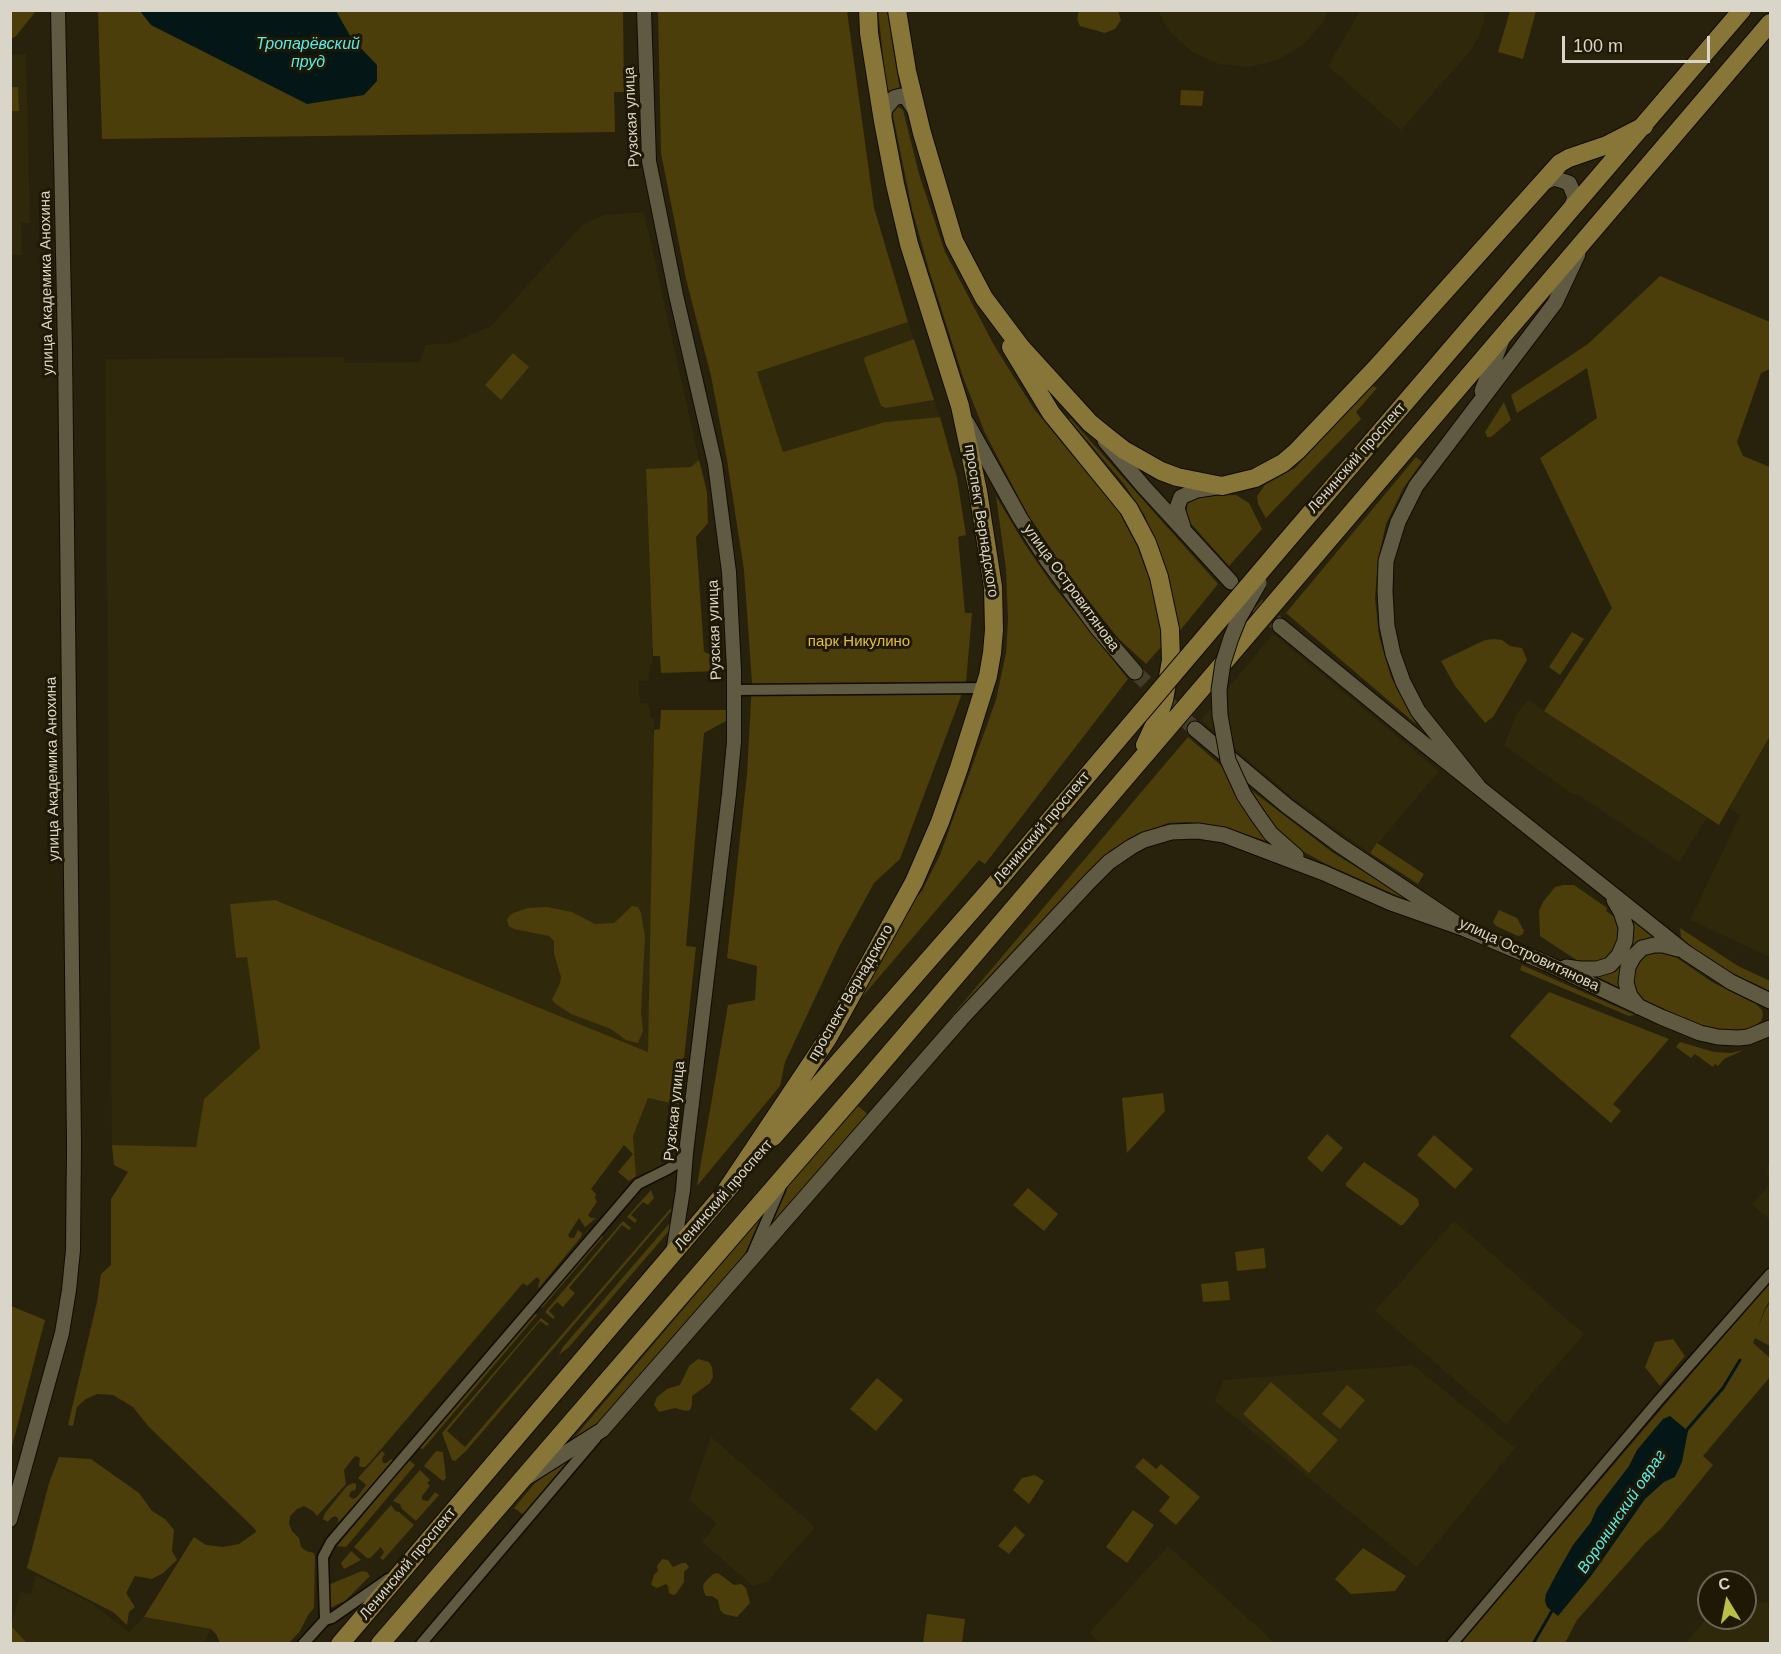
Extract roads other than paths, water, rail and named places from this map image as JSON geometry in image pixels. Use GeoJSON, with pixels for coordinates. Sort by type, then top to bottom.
{"type":"FeatureCollection","features":[{"type":"Feature","properties":{"kind":"main road","name":"проспект Вернадского"},"geometry":{"type":"LineString","coordinates":[[725,1192],[828,1038],[914,882],[940,822],[985,688],[994,630],[993,587],[978,491],[960,406],[909,244],[883,121],[869,33],[868,10]]}},
{"type":"Feature","properties":{"kind":"main road"},"geometry":{"type":"LineString","coordinates":[[897,10],[907,71],[917,113],[954,241],[1040,398],[1129,509],[1147,543],[1160,577],[1170,629],[1169,678],[1158,717],[1130,773]]}},
{"type":"Feature","properties":{"kind":"main road","name":"Ленинский проспект"},"geometry":{"type":"LineString","coordinates":[[340,1644],[725,1192],[1003,875],[1340,477],[1743,10]]}},
{"type":"Feature","properties":{"kind":"main road","name":"Ленинский проспект"},"geometry":{"type":"LineString","coordinates":[[380,1644],[1130,773],[1770,23]]}},
{"type":"Feature","properties":{"kind":"main road"},"geometry":{"type":"LineString","coordinates":[[883,121],[889,102],[901,96],[907,98],[917,113]]}},
{"type":"Feature","properties":{"kind":"main road"},"geometry":{"type":"LineString","coordinates":[[1190,537],[1179,516],[1178,502],[1181,497],[1197,490],[1255,478],[1283,463],[1374,369],[1540,184],[1565,160],[1607,145],[1644,126]]}},
{"type":"Feature","properties":{"kind":"main road"},"geometry":{"type":"LineString","coordinates":[[1540,184],[1554,177],[1569,183],[1575,197],[1570,212]]}},
{"type":"Feature","properties":{"kind":"main road"},"geometry":{"type":"LineString","coordinates":[[1478,786],[1418,711],[1403,682],[1390,639],[1384,592],[1388,548],[1407,503],[1426,471],[1555,303],[1584,240]]}},
{"type":"Feature","properties":{"kind":"main road"},"geometry":{"type":"LineString","coordinates":[[984,298],[1020,346],[1231,582]]}},
{"type":"Feature","properties":{"kind":"main road"},"geometry":{"type":"LineString","coordinates":[[1477,405],[1504,335]]}},
{"type":"Feature","properties":{"kind":"main road","name":"улица Островитянова"},"geometry":{"type":"LineString","coordinates":[[960,406],[1002,488],[1032,538],[1098,629],[1135,672]]}},
{"type":"Feature","properties":{"kind":"main road"},"geometry":{"type":"LineString","coordinates":[[1090,423],[1124,450],[1161,471],[1177,477],[1222,486]]}},
{"type":"Feature","properties":{"kind":"main road"},"geometry":{"type":"LineString","coordinates":[[1283,545],[1239,618],[1223,663],[1219,690],[1220,715],[1228,760],[1257,816],[1271,834],[1290,852],[1324,873]]}},
{"type":"Feature","properties":{"kind":"main road"},"geometry":{"type":"LineString","coordinates":[[1280,626],[1610,894],[1685,952],[1731,982],[1770,1001]]}},
{"type":"Feature","properties":{"kind":"main road","name":"улица Островитянова"},"geometry":{"type":"LineString","coordinates":[[1195,729],[1304,819],[1465,929],[1700,1033],[1738,1038],[1748,1037],[1770,1028]]}},
{"type":"Feature","properties":{"kind":"main road"},"geometry":{"type":"LineString","coordinates":[[517,1483],[602,1430],[961,1019],[1090,881],[1119,854],[1144,840],[1171,832],[1198,831],[1239,839],[1391,903],[1465,929]]}},
{"type":"Feature","properties":{"kind":"main road"},"geometry":{"type":"LineString","coordinates":[[1546,963],[1589,970],[1603,967],[1615,960],[1625,941],[1626,927],[1621,912],[1610,894]]}},
{"type":"Feature","properties":{"kind":"main road"},"geometry":{"type":"LineString","coordinates":[[1639,1007],[1630,996],[1626,983],[1627,972],[1634,956],[1642,948],[1654,945],[1672,946],[1685,952]]}},
{"type":"Feature","properties":{"kind":"main road"},"geometry":{"type":"LineString","coordinates":[[1738,1038],[1753,1033],[1766,1023],[1768,1017],[1766,1003],[1753,993]]}},
{"type":"Feature","properties":{"kind":"street","name":"улица Академика Анохина"},"geometry":{"type":"LineString","coordinates":[[10,1520],[62,1333],[73,1250],[74,1148],[65,351],[58,10]]}},
{"type":"Feature","properties":{"kind":"street","name":"Рузская улица"},"geometry":{"type":"LineString","coordinates":[[644,10],[650,161],[676,295],[715,465],[732,609],[734,690],[730,786],[683,1190],[673,1253]]}},
{"type":"Feature","properties":{"kind":"street"},"geometry":{"type":"LineString","coordinates":[[734,690],[985,688]]}},
{"type":"Feature","properties":{"kind":"street"},"geometry":{"type":"LineString","coordinates":[[325,1620],[323,1557],[332,1542],[638,1184],[668,1170],[686,1153]]}},
{"type":"Feature","properties":{"kind":"street"},"geometry":{"type":"LineString","coordinates":[[748,1264],[788,1170]]}},
{"type":"Feature","properties":{"kind":"street"},"geometry":{"type":"LineString","coordinates":[[1452,1644],[1658,1401],[1770,1274]]}},
{"type":"Feature","properties":{"kind":"street"},"geometry":{"type":"LineString","coordinates":[[421,1644],[602,1430]]}},
{"type":"Feature","properties":{"kind":"street"},"geometry":{"type":"LineString","coordinates":[[303,1644],[325,1620],[332,1618],[408,1565]]}},
{"type":"Feature","properties":{"kind":"water","name":"Тропарёвский пруд"},"geometry":{"type":"Polygon","coordinates":[[[140,11],[336,11],[352,39],[377,65],[377,81],[364,95],[307,104],[151,25],[140,11]]]}},
{"type":"Feature","properties":{"kind":"water"},"geometry":{"type":"Polygon","coordinates":[[[1670,1416],[1688,1431],[1682,1462],[1675,1477],[1664,1482],[1645,1499],[1591,1576],[1558,1616],[1547,1607],[1545,1601],[1546,1594],[1557,1573],[1573,1545],[1591,1522],[1597,1508],[1629,1466],[1637,1450],[1663,1419],[1670,1416]]]}},
{"type":"Feature","properties":{"kind":"waterway","name":"Воронинский овраг"},"geometry":{"type":"LineString","coordinates":[[1685,1432],[1723,1388],[1740,1360]]}},
{"type":"Feature","properties":{"kind":"waterway","name":"Воронинский овраг"},"geometry":{"type":"LineString","coordinates":[[1533,1644],[1553,1609]]}},
{"type":"Feature","properties":{"kind":"tunnel"},"geometry":{"type":"LineString","coordinates":[[1240,590],[1280,626]]}},
{"type":"Feature","properties":{"kind":"tunnel"},"geometry":{"type":"LineString","coordinates":[[1135,672],[1195,729]]}},
{"type":"Feature","properties":{"kind":"park label","name":"парк Никулино"},"geometry":{"type":"Point","coordinates":[859,642]}}]}
